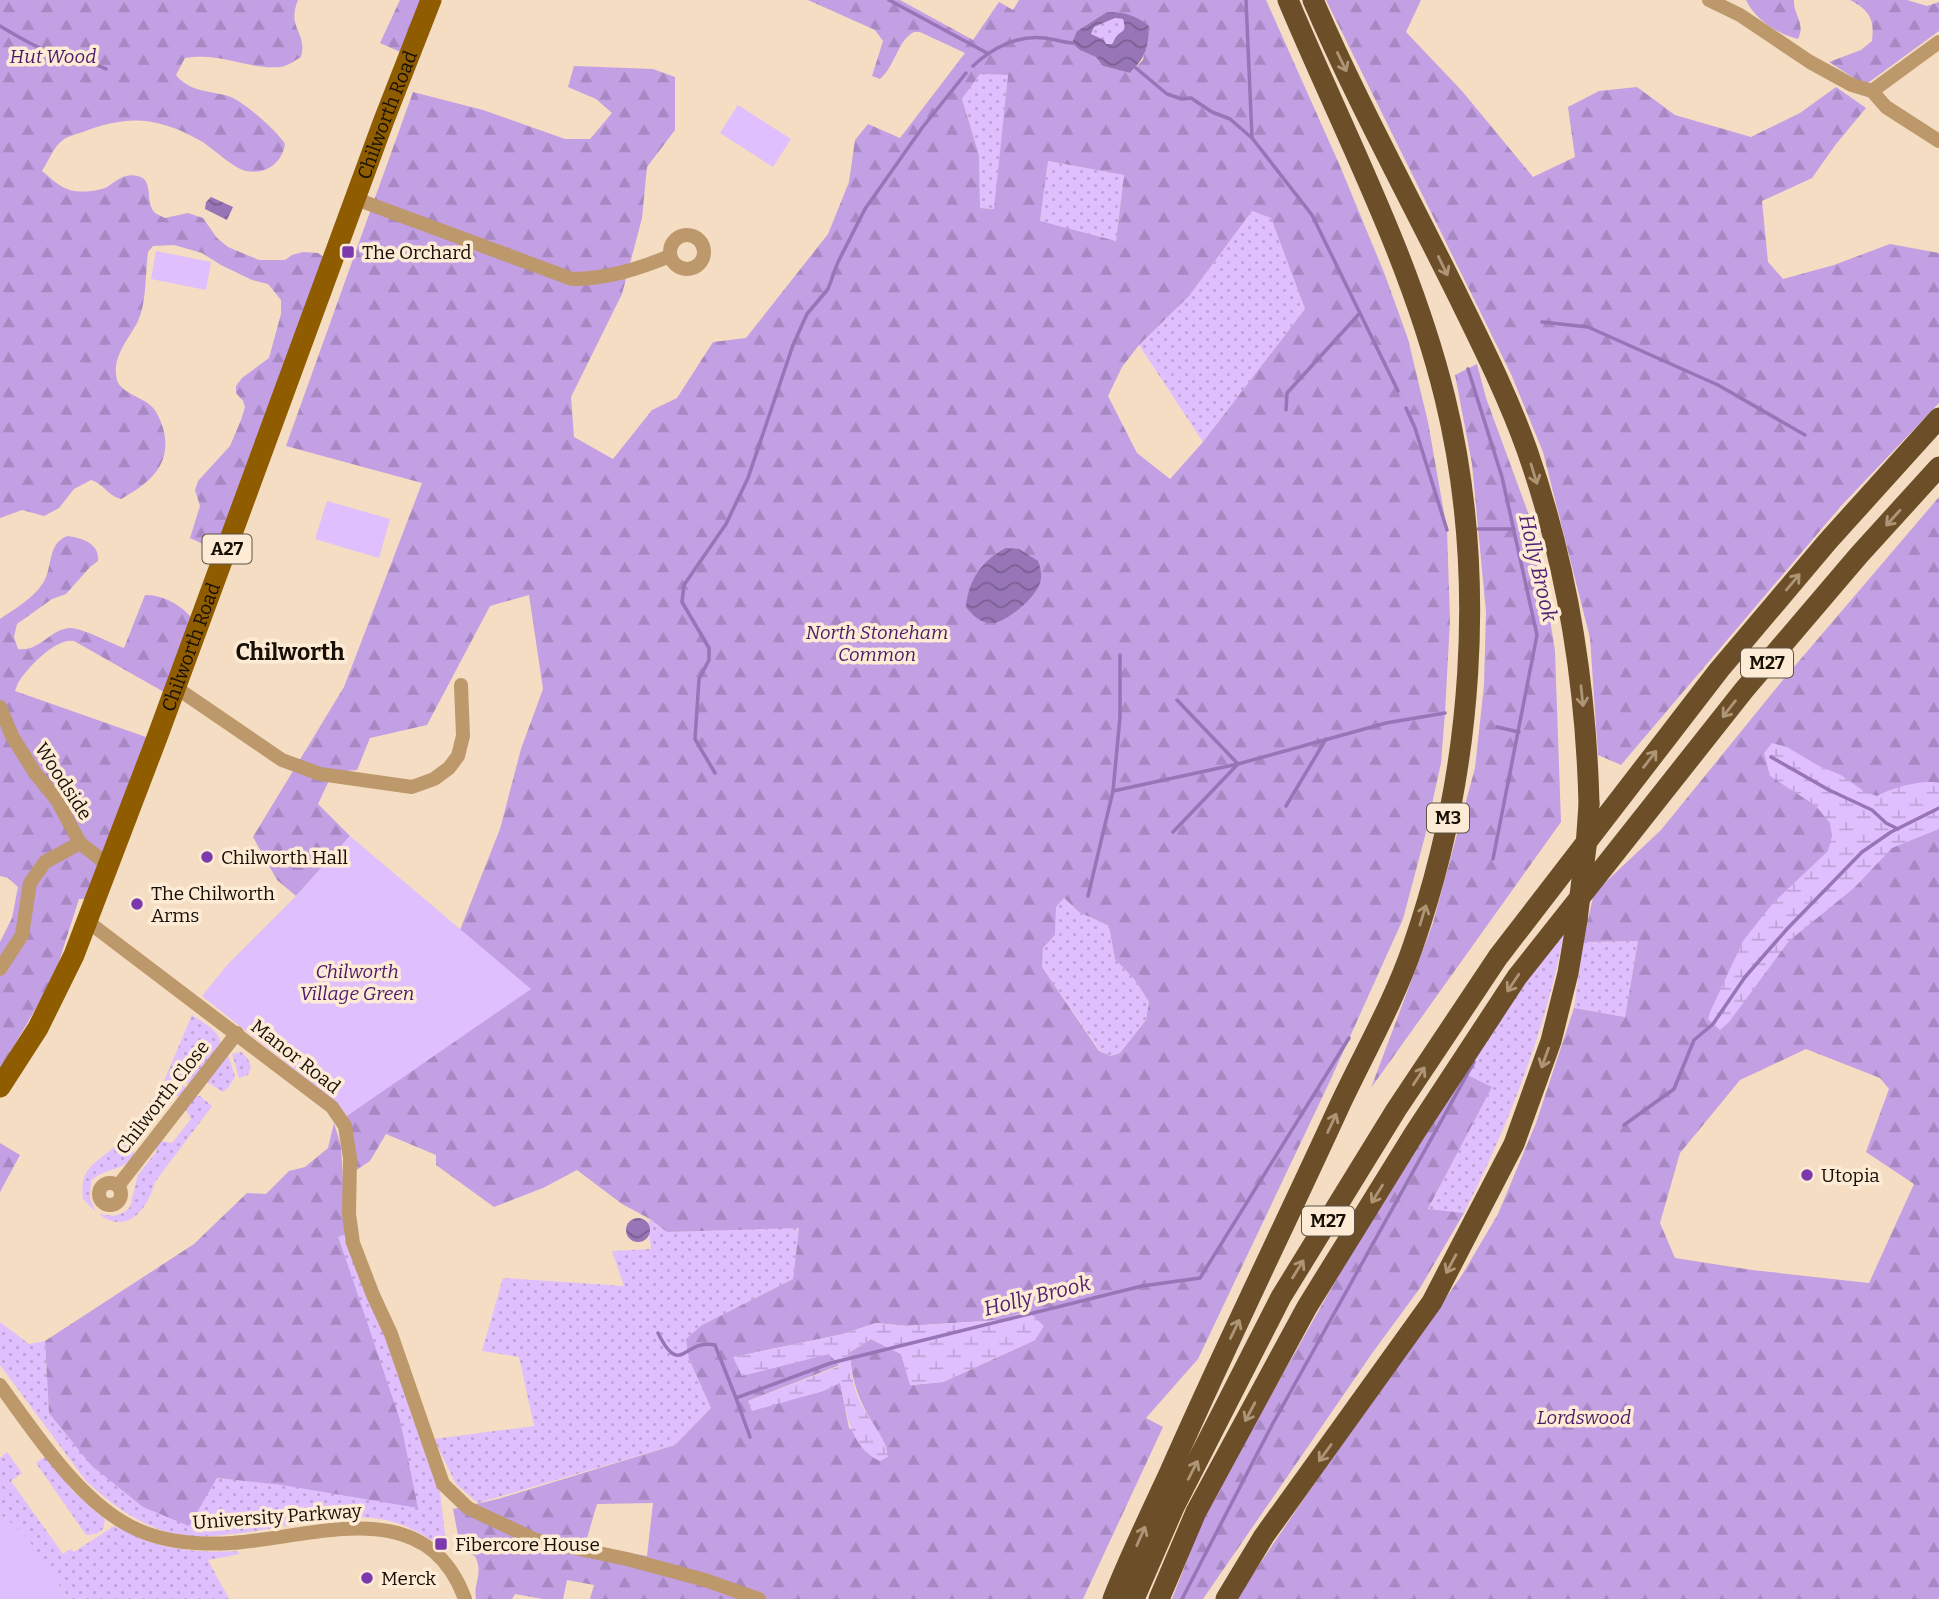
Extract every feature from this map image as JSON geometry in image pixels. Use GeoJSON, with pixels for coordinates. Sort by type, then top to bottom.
{"type":"FeatureCollection","features":[{"type":"Feature","properties":{"kind":"highway","name":"M3"},"geometry":{"type":"LineString","coordinates":[[1114,1599],[1213,1375],[1412,949],[1437,870],[1453,794],[1462,728],[1469,647],[1468,560],[1457,463],[1445,400],[1425,325],[1396,249],[1288,0]]}},
{"type":"Feature","properties":{"kind":"highway"},"geometry":{"type":"LineString","coordinates":[[1226,1599],[1264,1536],[1432,1302],[1508,1156],[1551,1041],[1568,973],[1577,920],[1589,804],[1585,734],[1573,628],[1555,544],[1527,450],[1492,367],[1313,0]]}},
{"type":"Feature","properties":{"kind":"highway","name":"M27"},"geometry":{"type":"LineString","coordinates":[[1135,1599],[1174,1507],[1281,1297],[1396,1110],[1498,957],[1719,670],[1828,541],[1939,418]]}},
{"type":"Feature","properties":{"kind":"highway","name":"M27"},"geometry":{"type":"LineString","coordinates":[[1158,1599],[1196,1513],[1307,1307],[1414,1134],[1517,976],[1744,690],[1859,555],[1939,467]]}},
{"type":"Feature","properties":{"kind":"main road","name":"Chilworth Road"},"geometry":{"type":"LineString","coordinates":[[0,1087],[52,1001],[87,920],[431,0]]}},
{"type":"Feature","properties":{"kind":"street"},"geometry":{"type":"LineString","coordinates":[[1709,0],[1740,15],[1810,62],[1852,85],[1872,91],[1886,107],[1939,141]]}},
{"type":"Feature","properties":{"kind":"street"},"geometry":{"type":"LineString","coordinates":[[1872,91],[1939,42]]}},
{"type":"Feature","properties":{"kind":"street"},"geometry":{"type":"LineString","coordinates":[[356,199],[572,279],[597,279],[646,266],[670,256]]}},
{"type":"Feature","properties":{"kind":"street"},"geometry":{"type":"LineString","coordinates":[[177,685],[181,691],[222,721],[282,761],[320,774],[412,787],[434,779],[449,768],[458,756],[463,736],[461,685]]}},
{"type":"Feature","properties":{"kind":"street","name":"Woodside"},"geometry":{"type":"LineString","coordinates":[[0,707],[12,736],[35,773],[57,800],[80,844],[108,865]]}},
{"type":"Feature","properties":{"kind":"street"},"geometry":{"type":"LineString","coordinates":[[0,969],[22,935],[30,883],[45,862],[80,844]]}},
{"type":"Feature","properties":{"kind":"street","name":"Manor Road"},"geometry":{"type":"LineString","coordinates":[[87,920],[332,1107],[345,1126],[350,1157],[349,1214],[353,1243],[391,1334],[443,1484],[468,1508],[536,1540],[627,1559],[705,1580],[759,1599]]}},
{"type":"Feature","properties":{"kind":"street","name":"Chilworth Close"},"geometry":{"type":"LineString","coordinates":[[118,1185],[237,1033]]}},
{"type":"Feature","properties":{"kind":"street","name":"University Parkway"},"geometry":{"type":"LineString","coordinates":[[0,1385],[47,1448],[79,1485],[109,1512],[136,1529],[160,1538],[193,1543],[230,1543],[348,1528],[395,1531],[429,1549],[449,1565],[465,1599]]}},
{"type":"Feature","properties":{"kind":"green space","name":"Hut Wood"},"geometry":{"type":"Polygon","coordinates":[[[0,0],[298,0],[294,18],[302,41],[301,57],[280,67],[257,66],[211,57],[185,58],[176,75],[194,88],[237,100],[268,125],[285,144],[280,157],[272,166],[260,171],[246,171],[186,133],[157,123],[129,121],[99,126],[65,139],[57,146],[42,171],[59,185],[76,191],[101,189],[125,177],[137,176],[148,186],[150,203],[155,213],[165,218],[188,213],[203,218],[217,238],[228,247],[259,260],[285,260],[303,252],[318,253],[325,258],[216,550],[190,538],[200,506],[195,490],[198,481],[230,446],[245,407],[236,393],[236,386],[242,378],[269,358],[281,314],[281,300],[268,284],[252,280],[202,253],[174,245],[153,246],[148,252],[141,313],[116,364],[119,384],[155,410],[163,428],[165,452],[157,471],[121,499],[91,480],[74,489],[59,508],[44,516],[22,510],[0,518],[0,0]]]}},
{"type":"Feature","properties":{"kind":"green space"},"geometry":{"type":"Polygon","coordinates":[[[400,0],[428,0],[405,54],[380,43],[400,0]]]}},
{"type":"Feature","properties":{"kind":"green space","name":"North Stoneham Common"},"geometry":{"type":"Polygon","coordinates":[[[808,0],[900,0],[973,40],[999,2],[1013,10],[1019,0],[1266,0],[1385,275],[1408,339],[1428,422],[1447,530],[1450,620],[1441,763],[1425,836],[1403,919],[1330,1081],[1198,1359],[1146,1418],[1163,1427],[1083,1599],[590,1599],[594,1585],[567,1580],[563,1599],[515,1594],[512,1599],[476,1599],[478,1562],[475,1556],[461,1551],[453,1509],[498,1499],[675,1445],[711,1408],[689,1359],[686,1339],[702,1325],[793,1279],[799,1228],[667,1232],[622,1204],[577,1170],[543,1188],[494,1207],[436,1165],[436,1155],[386,1134],[370,1161],[355,1171],[347,1115],[335,1082],[421,1010],[460,930],[500,829],[521,749],[543,689],[529,595],[490,606],[427,725],[370,738],[357,770],[333,772],[318,804],[350,836],[296,896],[277,880],[253,837],[344,687],[422,483],[286,446],[413,92],[483,110],[565,139],[590,139],[612,113],[596,99],[568,87],[574,66],[653,69],[675,77],[675,130],[647,167],[642,218],[622,294],[571,397],[574,437],[613,459],[652,410],[677,398],[713,342],[746,338],[828,234],[849,182],[855,140],[868,124],[900,138],[965,53],[920,32],[914,32],[904,41],[880,79],[872,76],[883,41],[875,30],[808,0]],[[1107,12],[1077,31],[1103,66],[1130,73],[1143,60],[1149,26],[1107,12]],[[980,74],[962,99],[979,155],[980,208],[994,209],[1008,75],[980,74]],[[1048,161],[1040,221],[1116,241],[1124,175],[1048,161]],[[1252,211],[1189,296],[1139,345],[1122,367],[1108,396],[1137,453],[1170,479],[1203,442],[1305,309],[1271,218],[1252,211]],[[1064,898],[1056,907],[1055,935],[1043,948],[1042,967],[1099,1051],[1111,1056],[1120,1053],[1146,1020],[1149,1002],[1135,980],[1115,959],[1109,926],[1079,912],[1064,898]],[[1028,1311],[1001,1320],[907,1326],[876,1323],[843,1334],[734,1357],[829,1354],[840,1365],[748,1401],[752,1410],[823,1391],[840,1382],[849,1428],[887,1448],[857,1392],[850,1352],[871,1339],[901,1354],[911,1385],[943,1382],[1035,1340],[1028,1311]],[[653,1503],[597,1504],[585,1545],[647,1556],[653,1503]]]}},
{"type":"Feature","properties":{"kind":"green space"},"geometry":{"type":"Polygon","coordinates":[[[1326,0],[1421,0],[1406,32],[1462,91],[1533,177],[1575,157],[1568,107],[1599,91],[1637,87],[1675,115],[1751,137],[1800,113],[1836,87],[1866,108],[1812,178],[1762,201],[1768,262],[1783,279],[1834,265],[1890,244],[1939,253],[1939,403],[1841,506],[1621,765],[1598,755],[1590,638],[1543,452],[1511,374],[1326,0]]]}},
{"type":"Feature","properties":{"kind":"green space"},"geometry":{"type":"Polygon","coordinates":[[[1746,0],[1794,0],[1801,29],[1798,39],[1767,25],[1746,0]]]}},
{"type":"Feature","properties":{"kind":"green space"},"geometry":{"type":"Polygon","coordinates":[[[1850,0],[1907,0],[1927,6],[1939,2],[1939,31],[1865,85],[1829,62],[1861,50],[1872,41],[1869,16],[1850,0]]]}},
{"type":"Feature","properties":{"kind":"green space"},"geometry":{"type":"Polygon","coordinates":[[[1115,18],[1123,19],[1125,29],[1111,44],[1106,44],[1091,34],[1094,27],[1115,18]]]}},
{"type":"Feature","properties":{"kind":"green space"},"geometry":{"type":"Polygon","coordinates":[[[980,74],[1008,75],[995,209],[980,208],[979,155],[962,99],[980,74]]]}},
{"type":"Feature","properties":{"kind":"green space"},"geometry":{"type":"Polygon","coordinates":[[[738,105],[791,139],[773,167],[720,133],[738,105]]]}},
{"type":"Feature","properties":{"kind":"green space"},"geometry":{"type":"Polygon","coordinates":[[[1048,161],[1124,175],[1116,241],[1040,222],[1048,161]]]}},
{"type":"Feature","properties":{"kind":"green space"},"geometry":{"type":"Polygon","coordinates":[[[1252,211],[1271,218],[1305,309],[1203,442],[1139,345],[1189,296],[1252,211]]]}},
{"type":"Feature","properties":{"kind":"green space"},"geometry":{"type":"Polygon","coordinates":[[[156,251],[211,262],[206,290],[151,279],[156,251]]]}},
{"type":"Feature","properties":{"kind":"green space"},"geometry":{"type":"Polygon","coordinates":[[[1477,364],[1486,398],[1537,537],[1555,651],[1561,822],[1371,1088],[1433,923],[1475,768],[1484,685],[1486,612],[1472,464],[1455,375],[1477,364]]]}},
{"type":"Feature","properties":{"kind":"green space","name":"Lordswood"},"geometry":{"type":"Polygon","coordinates":[[[1939,497],[1939,1599],[1236,1599],[1462,1275],[1498,1214],[1536,1123],[1574,1008],[1625,1017],[1638,941],[1583,942],[1594,893],[1661,830],[1782,681],[1939,497]],[[1806,1049],[1740,1080],[1680,1153],[1660,1223],[1675,1258],[1869,1283],[1914,1184],[1866,1152],[1889,1089],[1880,1078],[1806,1049]]]}},
{"type":"Feature","properties":{"kind":"green space"},"geometry":{"type":"Polygon","coordinates":[[[327,501],[390,519],[379,558],[315,539],[327,501]]]}},
{"type":"Feature","properties":{"kind":"green space"},"geometry":{"type":"Polygon","coordinates":[[[68,536],[85,540],[93,546],[98,561],[66,594],[52,599],[17,624],[14,637],[18,649],[33,647],[57,632],[70,628],[124,648],[145,595],[158,596],[172,602],[192,619],[164,692],[74,641],[67,641],[51,649],[35,662],[18,683],[15,691],[146,737],[86,899],[79,899],[54,977],[0,1070],[0,942],[12,918],[18,887],[8,878],[0,876],[0,619],[39,589],[46,577],[53,550],[61,539],[68,536]]]}},
{"type":"Feature","properties":{"kind":"green space"},"geometry":{"type":"Polygon","coordinates":[[[1772,743],[1787,747],[1819,766],[1841,775],[1865,792],[1877,796],[1907,785],[1939,783],[1939,829],[1892,848],[1854,888],[1789,941],[1729,1022],[1720,1030],[1708,1019],[1743,941],[1773,903],[1828,851],[1832,836],[1830,823],[1816,806],[1770,776],[1764,753],[1772,743]]]}},
{"type":"Feature","properties":{"kind":"green space","name":"Chilworth Village Green"},"geometry":{"type":"Polygon","coordinates":[[[350,836],[531,989],[347,1116],[339,1105],[202,996],[228,964],[296,896],[350,836]]]}},
{"type":"Feature","properties":{"kind":"green space"},"geometry":{"type":"Polygon","coordinates":[[[1064,898],[1079,912],[1109,926],[1115,959],[1135,980],[1149,1002],[1146,1020],[1120,1053],[1111,1056],[1100,1051],[1042,967],[1043,948],[1055,935],[1056,907],[1064,898]]]}},
{"type":"Feature","properties":{"kind":"green space"},"geometry":{"type":"Polygon","coordinates":[[[1565,928],[1548,1002],[1525,1074],[1481,1179],[1464,1213],[1428,1210],[1491,1088],[1465,1074],[1489,1031],[1565,928]]]}},
{"type":"Feature","properties":{"kind":"green space"},"geometry":{"type":"Polygon","coordinates":[[[1638,941],[1625,1017],[1574,1008],[1583,942],[1638,941]]]}},
{"type":"Feature","properties":{"kind":"green space"},"geometry":{"type":"Polygon","coordinates":[[[192,1015],[218,1035],[221,1045],[193,1084],[164,1081],[192,1015]]]}},
{"type":"Feature","properties":{"kind":"green space"},"geometry":{"type":"Polygon","coordinates":[[[241,1052],[251,1067],[248,1075],[239,1078],[232,1054],[241,1052]]]}},
{"type":"Feature","properties":{"kind":"green space"},"geometry":{"type":"Polygon","coordinates":[[[227,1056],[235,1077],[223,1092],[207,1082],[227,1056]]]}},
{"type":"Feature","properties":{"kind":"green space"},"geometry":{"type":"Polygon","coordinates":[[[1465,1074],[1492,1087],[1428,1209],[1464,1213],[1420,1288],[1203,1599],[1172,1599],[1205,1514],[1275,1388],[1367,1225],[1465,1074]]]}},
{"type":"Feature","properties":{"kind":"green space"},"geometry":{"type":"Polygon","coordinates":[[[163,1084],[188,1087],[183,1097],[171,1095],[141,1133],[132,1126],[163,1084]]]}},
{"type":"Feature","properties":{"kind":"green space"},"geometry":{"type":"Polygon","coordinates":[[[195,1096],[200,1096],[212,1106],[155,1182],[142,1210],[127,1221],[119,1222],[99,1214],[114,1216],[130,1207],[138,1175],[157,1151],[154,1147],[162,1141],[172,1143],[191,1119],[186,1110],[195,1096]]]}},
{"type":"Feature","properties":{"kind":"green space"},"geometry":{"type":"Polygon","coordinates":[[[334,1123],[341,1146],[346,1235],[338,1236],[400,1420],[418,1508],[282,1485],[217,1478],[189,1526],[143,1507],[91,1465],[49,1413],[45,1341],[194,1244],[247,1193],[266,1194],[289,1171],[305,1167],[328,1148],[334,1123]]]}},
{"type":"Feature","properties":{"kind":"green space"},"geometry":{"type":"Polygon","coordinates":[[[128,1130],[137,1137],[130,1146],[135,1154],[131,1160],[91,1181],[90,1198],[96,1212],[83,1199],[83,1180],[93,1164],[113,1148],[128,1130]]]}},
{"type":"Feature","properties":{"kind":"green space"},"geometry":{"type":"Polygon","coordinates":[[[0,1143],[20,1155],[0,1192],[0,1143]]]}},
{"type":"Feature","properties":{"kind":"green space"},"geometry":{"type":"Polygon","coordinates":[[[650,1219],[667,1232],[799,1227],[793,1279],[702,1325],[689,1359],[711,1408],[675,1445],[478,1503],[456,1484],[434,1439],[534,1426],[519,1357],[482,1351],[503,1278],[624,1286],[612,1251],[651,1249],[648,1225],[650,1219]]]}},
{"type":"Feature","properties":{"kind":"green space"},"geometry":{"type":"Polygon","coordinates":[[[346,1235],[382,1325],[439,1483],[447,1551],[405,1526],[371,1518],[332,1519],[207,1536],[183,1535],[156,1528],[130,1516],[86,1481],[0,1365],[0,1322],[29,1344],[45,1341],[49,1413],[217,1478],[282,1485],[351,1278],[338,1236],[346,1235]]]}},
{"type":"Feature","properties":{"kind":"green space"},"geometry":{"type":"Polygon","coordinates":[[[1028,1311],[1044,1326],[1035,1340],[943,1382],[910,1385],[901,1354],[871,1339],[850,1352],[857,1396],[887,1449],[888,1457],[880,1461],[870,1455],[856,1438],[840,1383],[823,1391],[752,1411],[748,1401],[840,1366],[829,1354],[742,1376],[733,1357],[843,1334],[876,1323],[907,1326],[1001,1320],[1028,1311]]]}},
{"type":"Feature","properties":{"kind":"green space"},"geometry":{"type":"Polygon","coordinates":[[[7,1452],[22,1473],[11,1481],[63,1554],[71,1549],[74,1552],[114,1526],[167,1547],[238,1551],[239,1554],[208,1560],[229,1599],[69,1599],[24,1534],[0,1514],[0,1458],[7,1452]]]}},
{"type":"Feature","properties":{"kind":"green space"},"geometry":{"type":"Polygon","coordinates":[[[44,1457],[49,1459],[74,1492],[105,1520],[103,1529],[96,1534],[86,1535],[36,1463],[44,1457]]]}},
{"type":"Feature","properties":{"kind":"green space"},"geometry":{"type":"Polygon","coordinates":[[[0,1514],[24,1534],[69,1599],[0,1599],[0,1514]]]}},
{"type":"Feature","properties":{"kind":"water"},"geometry":{"type":"Polygon","coordinates":[[[1107,12],[1130,15],[1149,26],[1145,52],[1130,73],[1103,66],[1096,57],[1080,50],[1072,43],[1077,31],[1107,12]],[[1115,18],[1094,27],[1091,34],[1104,40],[1106,44],[1112,44],[1124,29],[1123,19],[1115,18]]]}},
{"type":"Feature","properties":{"kind":"water"},"geometry":{"type":"Polygon","coordinates":[[[211,197],[233,207],[227,220],[205,209],[206,202],[211,197]]]}},
{"type":"Feature","properties":{"kind":"water"},"geometry":{"type":"Polygon","coordinates":[[[1006,548],[1019,549],[1038,561],[1040,583],[1033,595],[1014,613],[994,623],[981,621],[966,607],[973,579],[990,558],[1006,548]]]}},
{"type":"Feature","properties":{"kind":"water"},"geometry":{"type":"Polygon","coordinates":[[[638,1218],[649,1225],[650,1230],[643,1241],[638,1242],[627,1235],[626,1230],[633,1219],[638,1218]]]}},
{"type":"Feature","properties":{"kind":"waterway"},"geometry":{"type":"LineString","coordinates":[[889,0],[987,53]]}},
{"type":"Feature","properties":{"kind":"waterway"},"geometry":{"type":"LineString","coordinates":[[1246,0],[1252,138]]}},
{"type":"Feature","properties":{"kind":"waterway"},"geometry":{"type":"LineString","coordinates":[[0,26],[48,51],[106,69]]}},
{"type":"Feature","properties":{"kind":"waterway"},"geometry":{"type":"LineString","coordinates":[[973,66],[997,48],[1015,41],[1044,38],[1072,43]]}},
{"type":"Feature","properties":{"kind":"waterway"},"geometry":{"type":"LineString","coordinates":[[1136,68],[1167,94],[1182,99],[1191,98],[1212,112],[1230,119],[1252,138],[1312,215],[1398,391]]}},
{"type":"Feature","properties":{"kind":"waterway"},"geometry":{"type":"LineString","coordinates":[[715,773],[695,739],[699,679],[709,660],[709,648],[682,602],[684,585],[726,524],[748,478],[793,345],[807,314],[828,289],[838,262],[865,209],[922,128],[966,73]]}},
{"type":"Feature","properties":{"kind":"waterway"},"geometry":{"type":"LineString","coordinates":[[1286,410],[1287,393],[1359,314]]}},
{"type":"Feature","properties":{"kind":"waterway","name":"Holly Brook"},"geometry":{"type":"LineString","coordinates":[[1542,322],[1588,327],[1718,385],[1805,435]]}},
{"type":"Feature","properties":{"kind":"waterway","name":"Holly Brook"},"geometry":{"type":"LineString","coordinates":[[1468,369],[1502,477],[1537,635],[1493,859]]}},
{"type":"Feature","properties":{"kind":"waterway"},"geometry":{"type":"LineString","coordinates":[[1406,408],[1415,428],[1447,530]]}},
{"type":"Feature","properties":{"kind":"waterway"},"geometry":{"type":"LineString","coordinates":[[1478,529],[1514,529]]}},
{"type":"Feature","properties":{"kind":"waterway"},"geometry":{"type":"LineString","coordinates":[[1088,896],[1113,791],[1120,717],[1120,655]]}},
{"type":"Feature","properties":{"kind":"waterway"},"geometry":{"type":"LineString","coordinates":[[1173,832],[1238,764],[1177,700]]}},
{"type":"Feature","properties":{"kind":"waterway"},"geometry":{"type":"LineString","coordinates":[[1113,791],[1238,764],[1386,723],[1445,713]]}},
{"type":"Feature","properties":{"kind":"waterway"},"geometry":{"type":"LineString","coordinates":[[1497,727],[1519,732]]}},
{"type":"Feature","properties":{"kind":"waterway"},"geometry":{"type":"LineString","coordinates":[[1286,806],[1326,739]]}},
{"type":"Feature","properties":{"kind":"waterway"},"geometry":{"type":"LineString","coordinates":[[1771,757],[1829,790],[1872,810],[1886,823],[1898,829]]}},
{"type":"Feature","properties":{"kind":"waterway"},"geometry":{"type":"LineString","coordinates":[[1624,1125],[1674,1089],[1694,1040],[1713,1024],[1745,977],[1787,929],[1862,852],[1891,832],[1939,808]]}},
{"type":"Feature","properties":{"kind":"waterway","name":"Holly Brook"},"geometry":{"type":"LineString","coordinates":[[658,1333],[672,1353],[678,1355],[705,1344],[715,1345],[736,1398],[831,1363],[1142,1286],[1200,1278],[1349,1038]]}},
{"type":"Feature","properties":{"kind":"waterway"},"geometry":{"type":"LineString","coordinates":[[1182,1599],[1272,1425],[1474,1062]]}},
{"type":"Feature","properties":{"kind":"waterway"},"geometry":{"type":"LineString","coordinates":[[736,1398],[750,1437]]}},
{"type":"Feature","properties":{"kind":"place","name":"The Orchard"},"geometry":{"type":"Point","coordinates":[348,252]}},
{"type":"Feature","properties":{"kind":"place","name":"Chilworth Hall"},"geometry":{"type":"Point","coordinates":[207,857]}},
{"type":"Feature","properties":{"kind":"place","name":"The Chilworth Arms"},"geometry":{"type":"Point","coordinates":[137,904]}},
{"type":"Feature","properties":{"kind":"place","name":"Utopia"},"geometry":{"type":"Point","coordinates":[1807,1175]}},
{"type":"Feature","properties":{"kind":"place","name":"Fibercore House"},"geometry":{"type":"Point","coordinates":[441,1544]}},
{"type":"Feature","properties":{"kind":"place","name":"Merck"},"geometry":{"type":"Point","coordinates":[367,1578]}},
{"type":"Feature","properties":{"kind":"district","name":"Chilworth"},"geometry":{"type":"Point","coordinates":[290,652]}}]}
